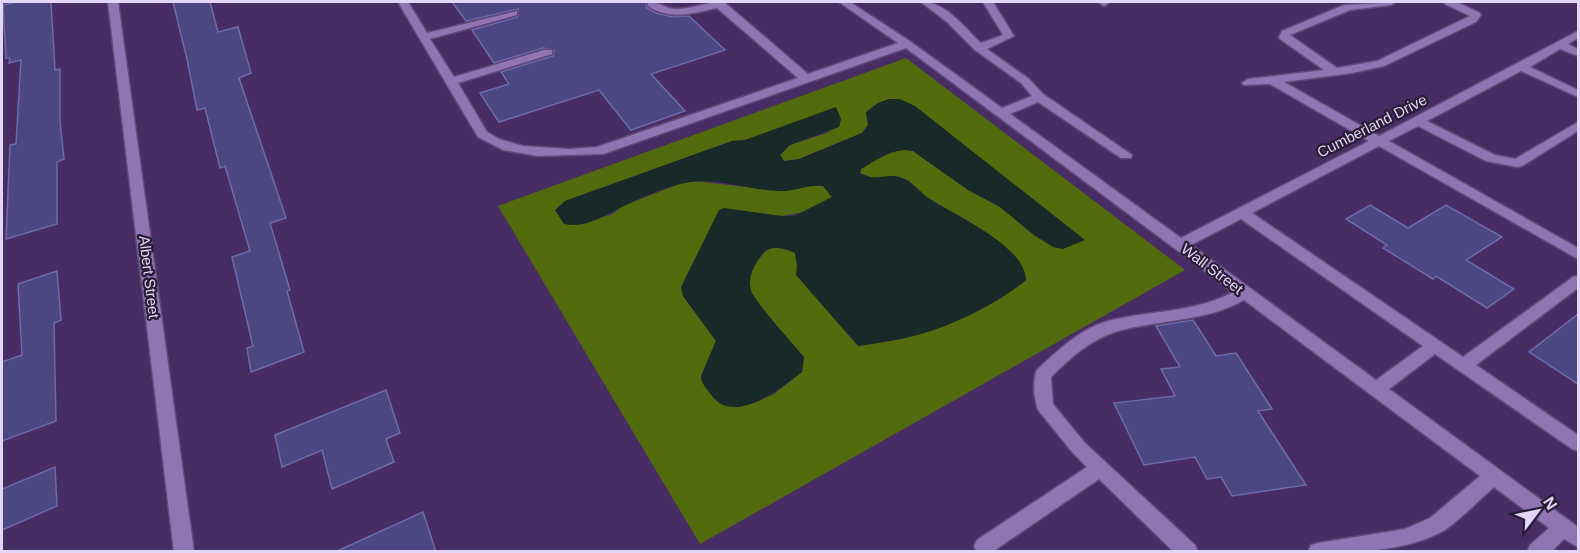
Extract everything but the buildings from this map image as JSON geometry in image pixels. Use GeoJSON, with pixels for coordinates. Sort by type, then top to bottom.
{"type":"FeatureCollection","features":[{"type":"Feature","properties":{"kind":"street","name":"Albert Street"},"geometry":{"type":"LineString","coordinates":[[113,2],[184,552]]}},
{"type":"Feature","properties":{"kind":"street"},"geometry":{"type":"LineString","coordinates":[[403,2],[482,134],[492,141],[528,150],[561,154],[598,151],[907,44]]}},
{"type":"Feature","properties":{"kind":"street","name":"Wall Street"},"geometry":{"type":"LineString","coordinates":[[844,2],[907,44],[1571,533]]}},
{"type":"Feature","properties":{"kind":"street"},"geometry":{"type":"LineString","coordinates":[[926,2],[951,20],[980,48],[1025,81],[1039,97],[1126,155]]}},
{"type":"Feature","properties":{"kind":"street"},"geometry":{"type":"LineString","coordinates":[[980,48],[1009,36],[988,2]]}},
{"type":"Feature","properties":{"kind":"street"},"geometry":{"type":"LineString","coordinates":[[1334,72],[1293,45],[1284,37],[1286,33],[1348,7],[1391,2]]}},
{"type":"Feature","properties":{"kind":"street"},"geometry":{"type":"LineString","coordinates":[[1248,83],[1380,64],[1472,20],[1476,15],[1449,2]]}},
{"type":"Feature","properties":{"kind":"street"},"geometry":{"type":"LineString","coordinates":[[652,4],[664,11],[677,12],[718,3],[806,80]]}},
{"type":"Feature","properties":{"kind":"street"},"geometry":{"type":"LineString","coordinates":[[424,37],[513,13]]}},
{"type":"Feature","properties":{"kind":"street","name":"Cumberland Drive"},"geometry":{"type":"LineString","coordinates":[[1180,245],[1521,67],[1578,34]]}},
{"type":"Feature","properties":{"kind":"street"},"geometry":{"type":"LineString","coordinates":[[1560,45],[1578,53]]}},
{"type":"Feature","properties":{"kind":"street"},"geometry":{"type":"LineString","coordinates":[[450,82],[548,52]]}},
{"type":"Feature","properties":{"kind":"street"},"geometry":{"type":"LineString","coordinates":[[1521,67],[1578,94]]}},
{"type":"Feature","properties":{"kind":"street"},"geometry":{"type":"LineString","coordinates":[[1272,80],[1377,142],[1578,254]]}},
{"type":"Feature","properties":{"kind":"street"},"geometry":{"type":"LineString","coordinates":[[1001,113],[1039,97]]}},
{"type":"Feature","properties":{"kind":"street"},"geometry":{"type":"LineString","coordinates":[[1417,121],[1491,158],[1517,163],[1578,126]]}},
{"type":"Feature","properties":{"kind":"street"},"geometry":{"type":"LineString","coordinates":[[1241,212],[1578,444]]}},
{"type":"Feature","properties":{"kind":"street"},"geometry":{"type":"LineString","coordinates":[[1464,365],[1578,281]]}},
{"type":"Feature","properties":{"kind":"street"},"geometry":{"type":"LineString","coordinates":[[1188,552],[1079,448],[1046,406],[1043,375],[1068,350],[1110,327],[1219,307],[1245,293]]}},
{"type":"Feature","properties":{"kind":"street"},"geometry":{"type":"LineString","coordinates":[[1376,389],[1435,345]]}},
{"type":"Feature","properties":{"kind":"street"},"geometry":{"type":"LineString","coordinates":[[984,546],[1100,468]]}},
{"type":"Feature","properties":{"kind":"street"},"geometry":{"type":"LineString","coordinates":[[1318,552],[1406,538],[1437,524],[1494,476]]}},
{"type":"Feature","properties":{"kind":"street"},"geometry":{"type":"LineString","coordinates":[[1537,552],[1571,533]]}},
{"type":"Feature","properties":{"kind":"green space"},"geometry":{"type":"Polygon","coordinates":[[[906,58],[1185,270],[700,544],[498,206],[906,58]],[[889,99],[878,103],[866,112],[868,125],[862,133],[799,159],[784,161],[780,155],[790,145],[833,131],[732,141],[565,201],[555,210],[564,224],[611,215],[623,206],[679,184],[694,181],[781,191],[815,185],[823,186],[832,197],[804,212],[782,216],[683,296],[716,341],[701,376],[754,403],[774,394],[802,372],[804,357],[767,314],[751,291],[750,280],[753,270],[758,260],[772,248],[795,253],[797,266],[858,346],[906,338],[942,327],[987,306],[1026,280],[970,222],[929,199],[908,180],[894,176],[873,178],[860,173],[861,169],[893,152],[913,151],[968,190],[1000,207],[1034,235],[915,106],[899,99],[889,99]]]}},
{"type":"Feature","properties":{"kind":"shaded area"},"geometry":{"type":"Polygon","coordinates":[[[889,99],[899,99],[915,106],[1085,240],[1063,249],[1053,247],[1034,235],[1000,207],[968,190],[913,151],[899,150],[886,155],[861,169],[860,173],[869,177],[895,176],[908,181],[930,199],[1002,243],[1023,267],[1026,280],[987,306],[942,327],[906,338],[858,346],[796,275],[795,253],[772,248],[764,252],[755,265],[750,280],[751,291],[767,314],[804,357],[802,372],[771,394],[745,406],[733,407],[722,404],[703,384],[701,376],[716,341],[683,296],[681,287],[719,210],[724,208],[794,216],[832,197],[823,186],[781,191],[705,181],[680,184],[580,225],[564,224],[555,210],[565,201],[732,141],[745,140],[836,107],[841,119],[839,127],[790,145],[780,155],[784,161],[799,159],[862,133],[868,125],[866,112],[878,103],[889,99]]]}}]}
